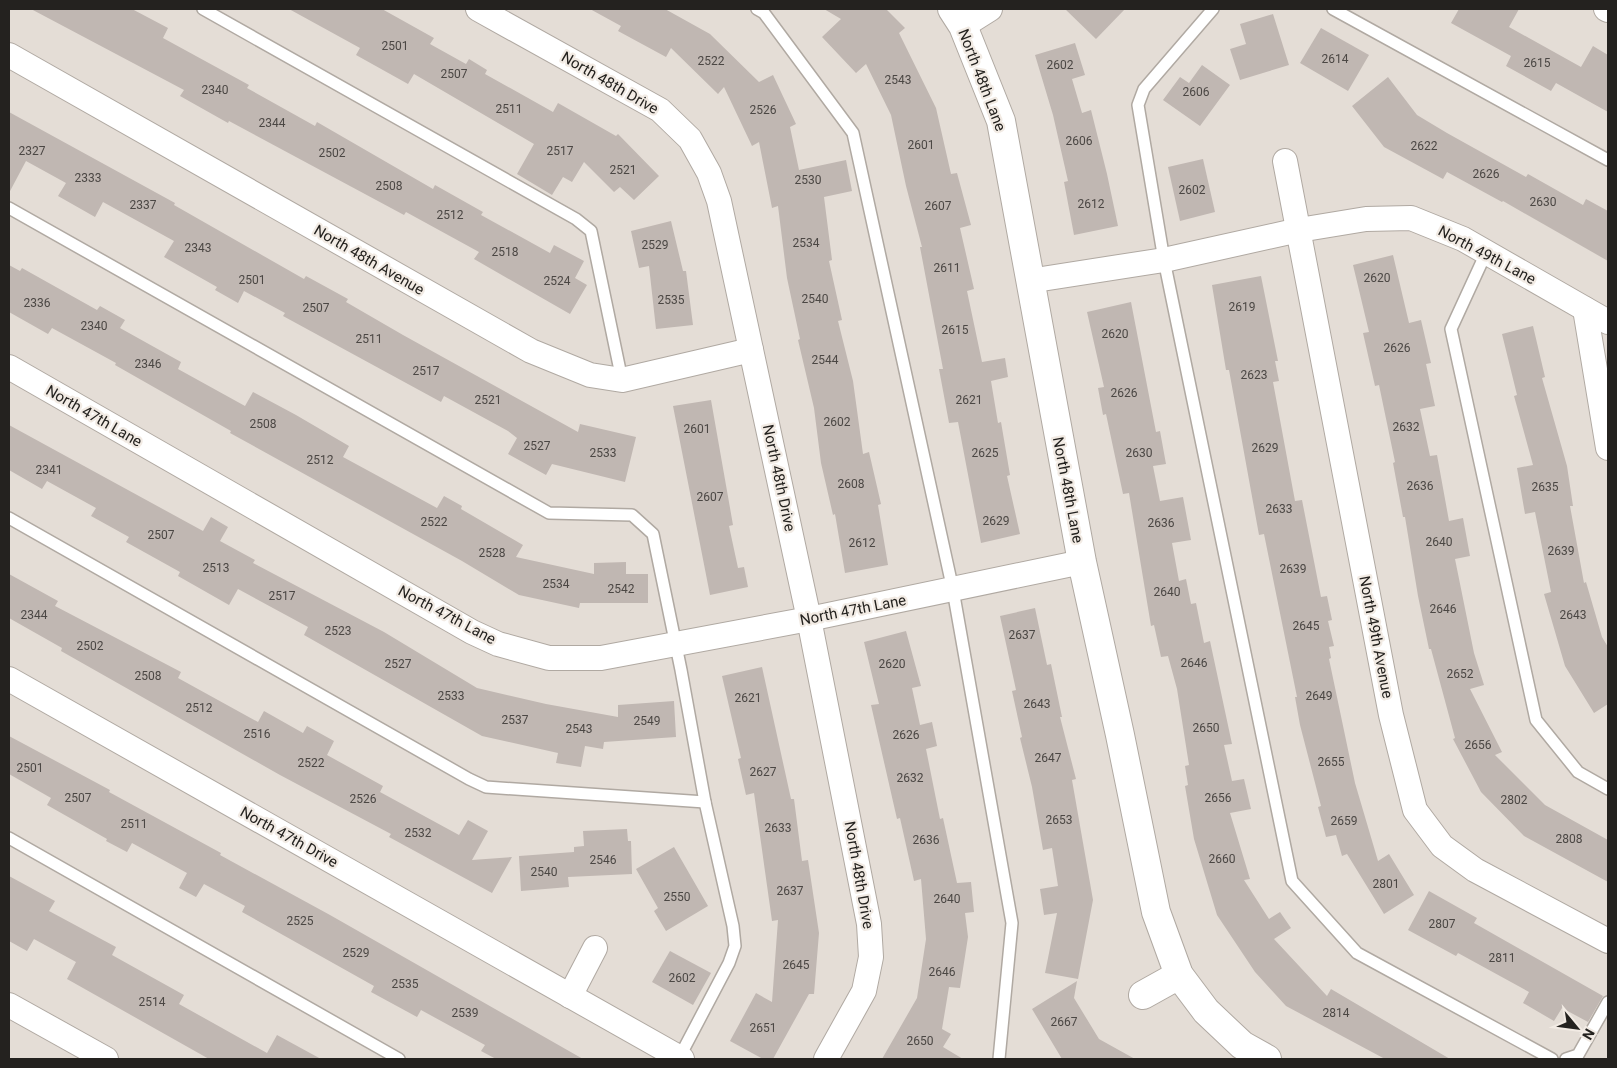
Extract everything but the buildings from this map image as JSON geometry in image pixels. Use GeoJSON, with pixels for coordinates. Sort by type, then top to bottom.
{"type":"FeatureCollection","features":[{"type":"Feature","properties":{"kind":"street","name":"North 48th Drive"},"geometry":{"type":"LineString","coordinates":[[478,9],[660,110],[690,139],[709,174],[719,200],[809,619],[869,924],[871,957],[864,991],[826,1059]]}},
{"type":"Feature","properties":{"kind":"street"},"geometry":{"type":"LineString","coordinates":[[957,17],[990,9]]}},
{"type":"Feature","properties":{"kind":"street","name":"North 48th Lane"},"geometry":{"type":"LineString","coordinates":[[957,17],[1001,122],[1082,562],[1156,912],[1178,975],[1206,1011],[1242,1045],[1267,1059]]}},
{"type":"Feature","properties":{"kind":"street","name":"North 48th Avenue"},"geometry":{"type":"LineString","coordinates":[[9,55],[531,351],[558,364],[590,375],[622,380],[751,350]]}},
{"type":"Feature","properties":{"kind":"street"},"geometry":{"type":"LineString","coordinates":[[1285,161],[1298,230]]}},
{"type":"Feature","properties":{"kind":"street","name":"North 49th Lane"},"geometry":{"type":"LineString","coordinates":[[1029,281],[1164,260],[1298,230],[1366,219],[1411,218],[1486,252],[1608,322]]}},
{"type":"Feature","properties":{"kind":"street","name":"North 49th Avenue"},"geometry":{"type":"LineString","coordinates":[[1298,230],[1391,715],[1415,810],[1442,846],[1475,870],[1608,941]]}},
{"type":"Feature","properties":{"kind":"street"},"geometry":{"type":"LineString","coordinates":[[1586,309],[1608,448]]}},
{"type":"Feature","properties":{"kind":"street","name":"North 47th Lane"},"geometry":{"type":"LineString","coordinates":[[9,367],[464,627],[498,644],[549,658],[601,658],[809,619],[1082,562]]}},
{"type":"Feature","properties":{"kind":"street","name":"North 47th Drive"},"geometry":{"type":"LineString","coordinates":[[9,679],[681,1058]]}},
{"type":"Feature","properties":{"kind":"street"},"geometry":{"type":"LineString","coordinates":[[570,996],[595,948]]}},
{"type":"Feature","properties":{"kind":"street"},"geometry":{"type":"LineString","coordinates":[[1143,995],[1178,975]]}},
{"type":"Feature","properties":{"kind":"street"},"geometry":{"type":"LineString","coordinates":[[9,1005],[106,1059]]}},
{"type":"Feature","properties":{"kind":"lane"},"geometry":{"type":"LineString","coordinates":[[203,9],[576,219],[591,231],[622,380]]}},
{"type":"Feature","properties":{"kind":"lane"},"geometry":{"type":"LineString","coordinates":[[757,9],[764,13],[853,133],[953,590],[1012,924],[999,1059]]}},
{"type":"Feature","properties":{"kind":"lane"},"geometry":{"type":"LineString","coordinates":[[1213,9],[1144,89],[1138,105],[1164,260],[1292,881],[1357,953],[1552,1059]]}},
{"type":"Feature","properties":{"kind":"lane"},"geometry":{"type":"LineString","coordinates":[[1333,9],[1608,160]]}},
{"type":"Feature","properties":{"kind":"lane"},"geometry":{"type":"LineString","coordinates":[[9,208],[549,513],[632,515],[653,534],[705,802],[734,926],[735,946],[729,964],[681,1058]]}},
{"type":"Feature","properties":{"kind":"lane"},"geometry":{"type":"LineString","coordinates":[[1486,252],[1452,330],[1536,720],[1578,772],[1608,789]]}},
{"type":"Feature","properties":{"kind":"lane"},"geometry":{"type":"LineString","coordinates":[[9,518],[486,787],[705,802]]}},
{"type":"Feature","properties":{"kind":"lane"},"geometry":{"type":"LineString","coordinates":[[9,838],[399,1059]]}},
{"type":"Feature","properties":{"kind":"lane"},"geometry":{"type":"LineString","coordinates":[[1566,1059],[1578,1055],[1608,1002]]}}]}
